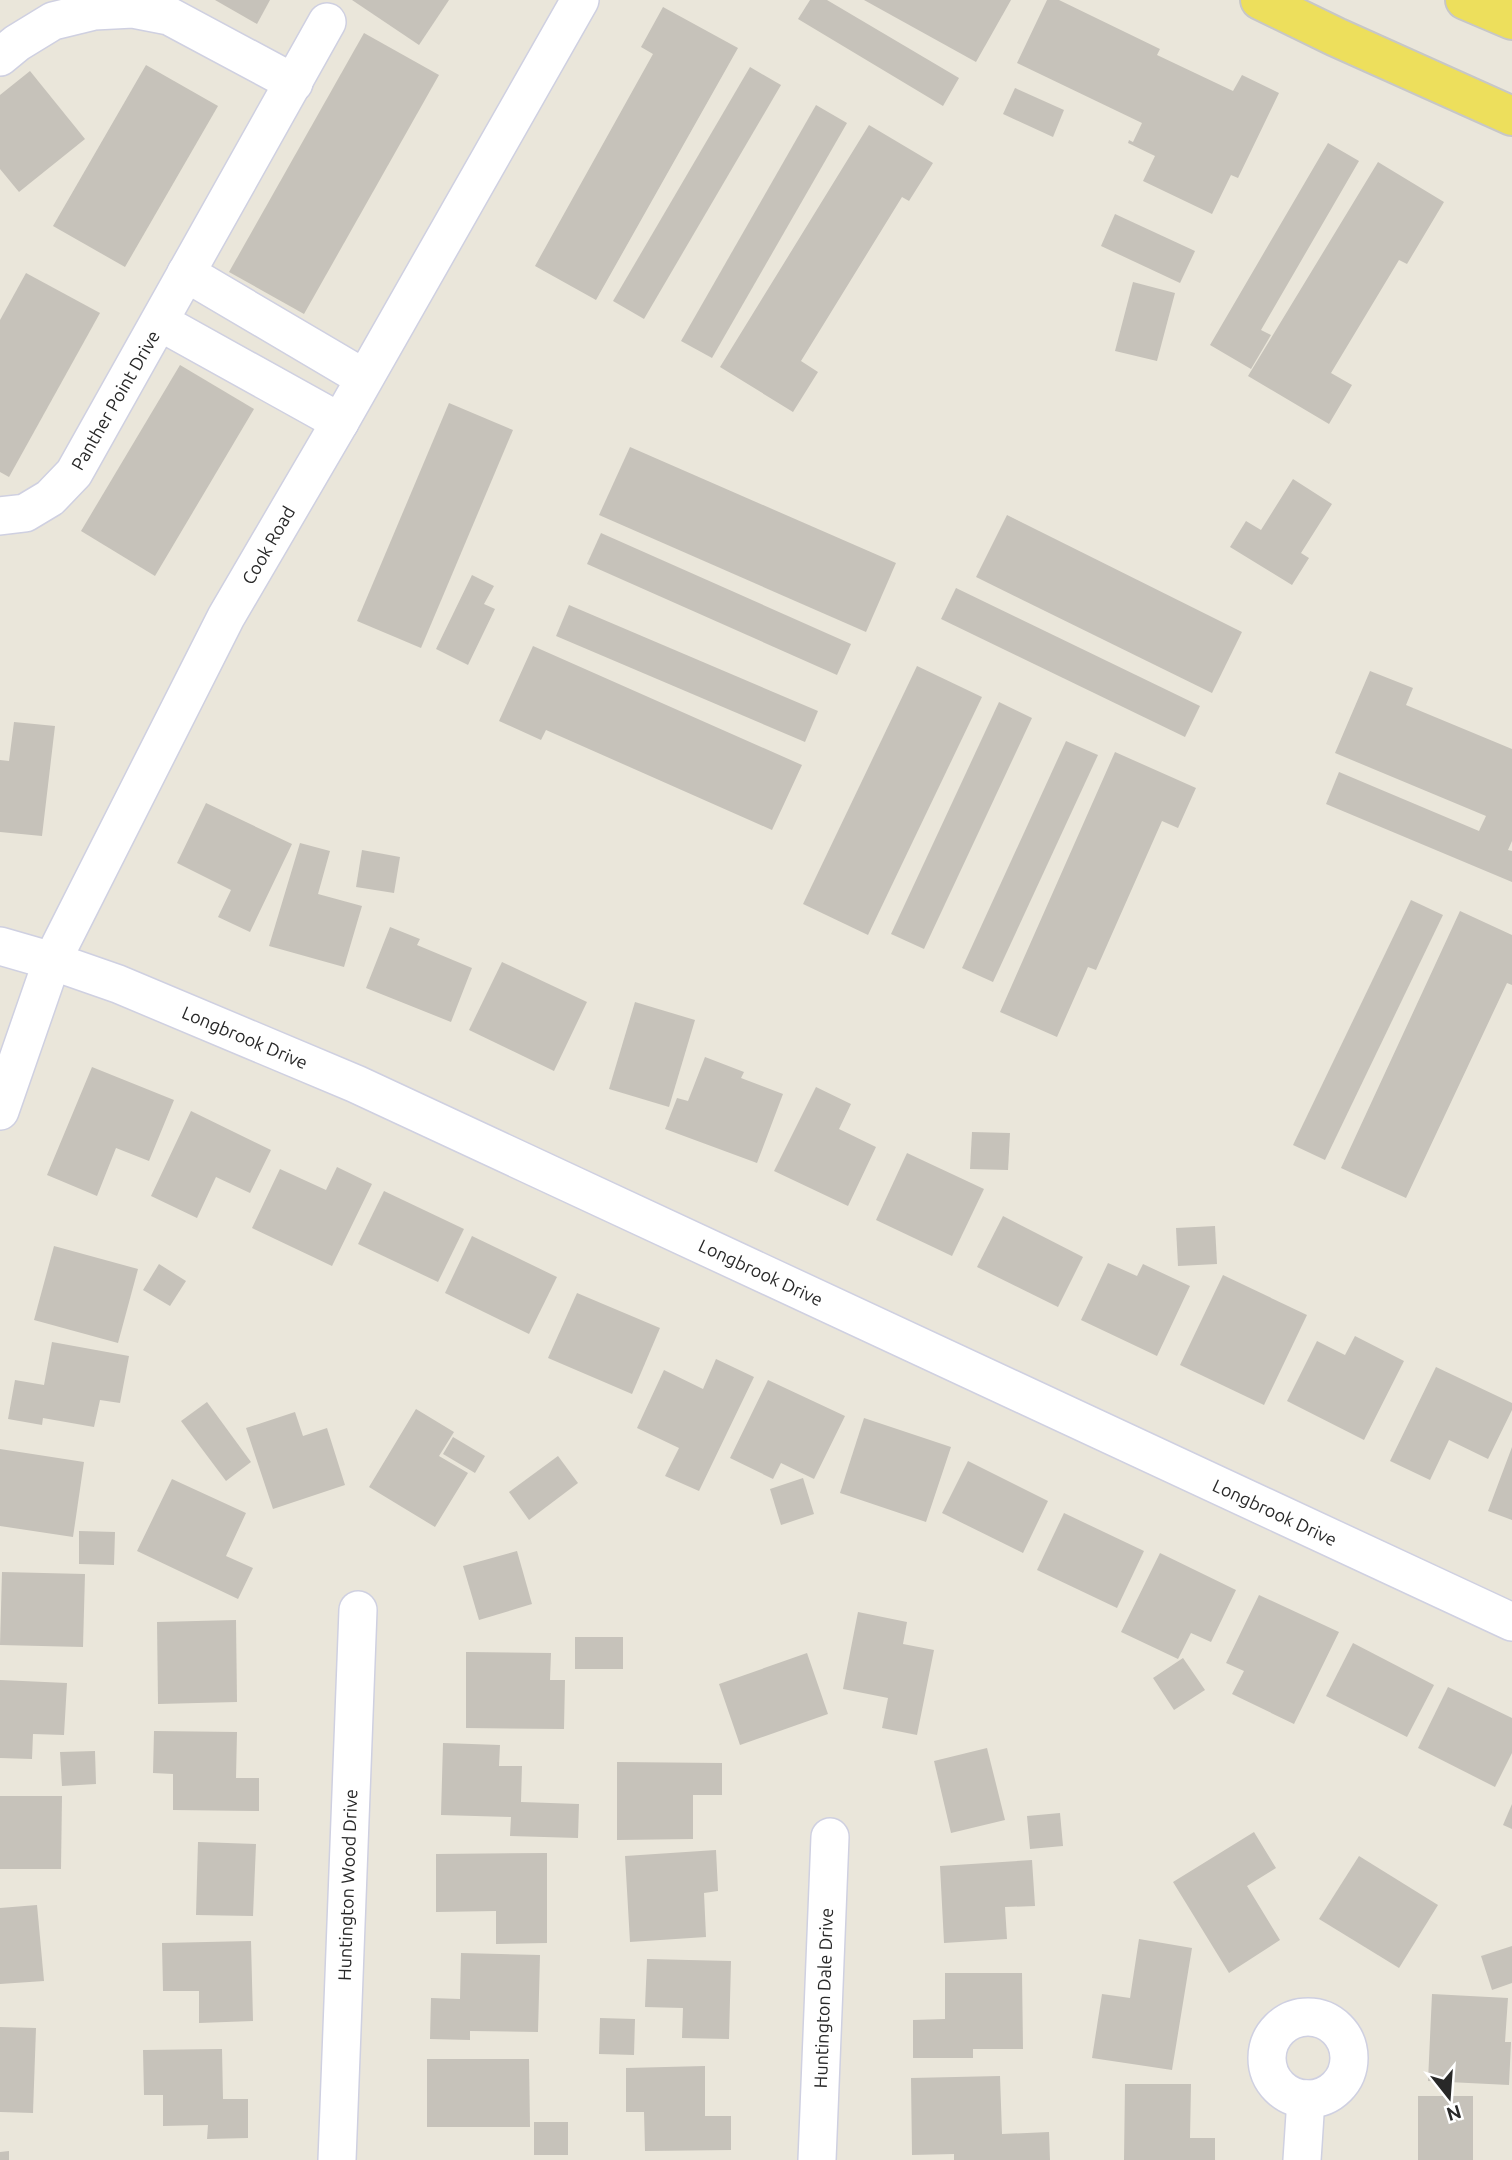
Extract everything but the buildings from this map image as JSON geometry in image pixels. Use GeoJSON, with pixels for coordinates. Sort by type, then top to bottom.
{"type":"FeatureCollection","features":[{"type":"Feature","properties":{"kind":"main road"},"geometry":{"type":"LineString","coordinates":[[1260,0],[1512,116]]}},
{"type":"Feature","properties":{"kind":"main road"},"geometry":{"type":"LineString","coordinates":[[1465,0],[1512,20]]}},
{"type":"Feature","properties":{"kind":"street","name":"Cook Road"},"geometry":{"type":"LineString","coordinates":[[0,1111],[52,961],[226,617],[580,0]]}},
{"type":"Feature","properties":{"kind":"street"},"geometry":{"type":"LineString","coordinates":[[0,57],[53,21],[94,10],[133,9],[169,16],[294,83]]}},
{"type":"Feature","properties":{"kind":"street","name":"Panther Point Drive"},"geometry":{"type":"LineString","coordinates":[[0,516],[25,513],[50,498],[74,473],[327,22]]}},
{"type":"Feature","properties":{"kind":"street"},"geometry":{"type":"LineString","coordinates":[[186,273],[364,378]]}},
{"type":"Feature","properties":{"kind":"street","name":"Panther Point Drive"},"geometry":{"type":"LineString","coordinates":[[160,322],[340,422]]}},
{"type":"Feature","properties":{"kind":"street","name":"Longbrook Drive"},"geometry":{"type":"LineString","coordinates":[[0,946],[118,984],[356,1084],[1512,1622]]}},
{"type":"Feature","properties":{"kind":"street","name":"Huntington Wood Drive"},"geometry":{"type":"LineString","coordinates":[[337,2160],[358,1610]]}},
{"type":"Feature","properties":{"kind":"street","name":"Huntington Dale Drive"},"geometry":{"type":"LineString","coordinates":[[817,2160],[830,1837]]}},
{"type":"Feature","properties":{"kind":"street"},"geometry":{"type":"LineString","coordinates":[[1302,2160],[1306,2099]]}}]}
